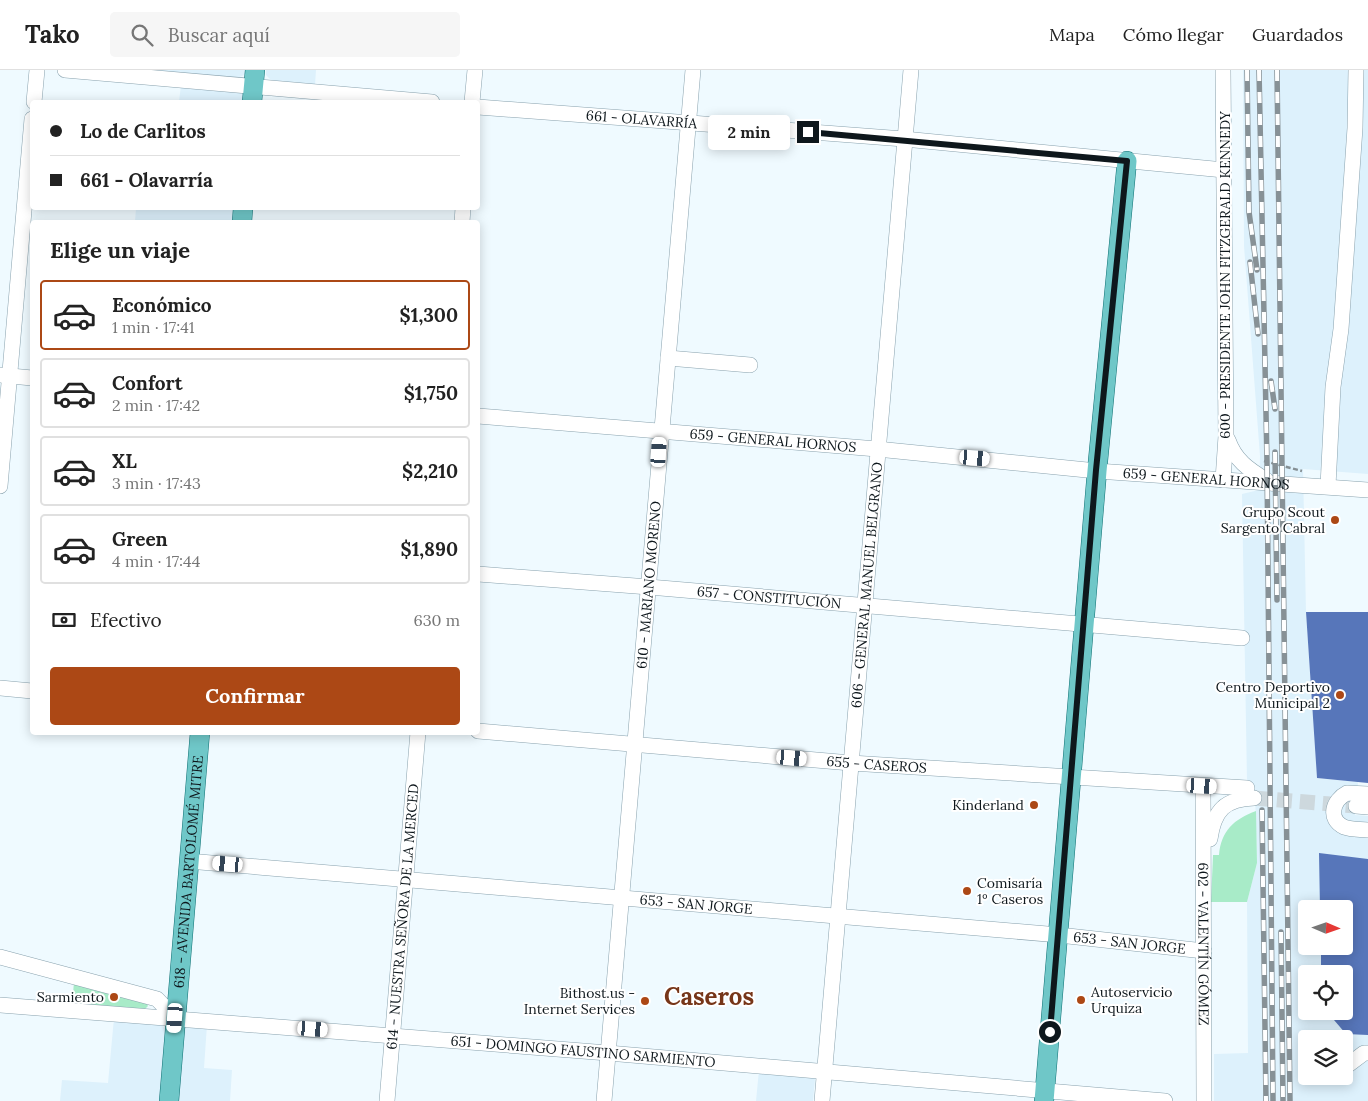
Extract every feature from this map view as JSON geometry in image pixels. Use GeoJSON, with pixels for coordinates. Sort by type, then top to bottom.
{"type":"FeatureCollection","features":[{"type":"Feature","properties":{"kind":"main road"},"geometry":{"type":"LineString","coordinates":[[1045,1096],[1085,624],[1096,470],[1127,161]]}},
{"type":"Feature","properties":{"kind":"main road","name":"618 - AVENIDA BARTOLOMÉ MITRE"},"geometry":{"type":"LineString","coordinates":[[169,1101],[200,735]]}},
{"type":"Feature","properties":{"kind":"street"},"geometry":{"type":"LineString","coordinates":[[34,100],[37,70]]}},
{"type":"Feature","properties":{"kind":"street"},"geometry":{"type":"LineString","coordinates":[[65,70],[410,100]]}},
{"type":"Feature","properties":{"kind":"street"},"geometry":{"type":"LineString","coordinates":[[472,100],[475,70]]}},
{"type":"Feature","properties":{"kind":"street","name":"610 - MARIANO MORENO"},"geometry":{"type":"LineString","coordinates":[[604,1101],[649,587],[660,433],[693,70]]}},
{"type":"Feature","properties":{"kind":"street","name":"606 - GENERAL MANUEL BELGRANO"},"geometry":{"type":"LineString","coordinates":[[822,1101],[910,70]]}},
{"type":"Feature","properties":{"kind":"street","name":"600 - PRESIDENTE JOHN FITZGERALD KENNEDY"},"geometry":{"type":"LineString","coordinates":[[1223,70],[1226,436],[1223,480]]}},
{"type":"Feature","properties":{"kind":"street"},"geometry":{"type":"LineString","coordinates":[[1328,486],[1333,387],[1341,329],[1355,128],[1356,70]]}},
{"type":"Feature","properties":{"kind":"street","name":"661 - OLAVARRÍA"},"geometry":{"type":"LineString","coordinates":[[480,106],[904,139],[1224,170]]}},
{"type":"Feature","properties":{"kind":"street"},"geometry":{"type":"LineString","coordinates":[[0,486],[5,375],[30,138]]}},
{"type":"Feature","properties":{"kind":"street"},"geometry":{"type":"LineString","coordinates":[[668,358],[750,365]]}},
{"type":"Feature","properties":{"kind":"street"},"geometry":{"type":"LineString","coordinates":[[5,375],[30,378]]}},
{"type":"Feature","properties":{"kind":"street","name":"659 - GENERAL HORNOS"},"geometry":{"type":"LineString","coordinates":[[480,416],[660,433],[877,449],[1096,470],[1223,480],[1267,481],[1368,490]]}},
{"type":"Feature","properties":{"kind":"street"},"geometry":{"type":"LineString","coordinates":[[1226,436],[1232,454],[1243,465],[1267,481]]}},
{"type":"Feature","properties":{"kind":"street","name":"657 - CONSTITUCIÓN"},"geometry":{"type":"LineString","coordinates":[[480,574],[1242,638]]}},
{"type":"Feature","properties":{"kind":"street"},"geometry":{"type":"LineString","coordinates":[[0,688],[30,691]]}},
{"type":"Feature","properties":{"kind":"street","name":"655 - CASEROS"},"geometry":{"type":"LineString","coordinates":[[480,731],[851,763],[1202,786],[1251,793],[1218,811],[1214,817],[1203,888]]}},
{"type":"Feature","properties":{"kind":"street","name":"614 - NUESTRA SEÑORA DE LA MERCED"},"geometry":{"type":"LineString","coordinates":[[387,1101],[418,735]]}},
{"type":"Feature","properties":{"kind":"street","name":"602 - VALENTÍN GÓMEZ"},"geometry":{"type":"LineString","coordinates":[[1202,786],[1204,1101]]}},
{"type":"Feature","properties":{"kind":"street"},"geometry":{"type":"LineString","coordinates":[[1362,800],[1346,793],[1340,796],[1333,811],[1335,818],[1344,826],[1368,830]]}},
{"type":"Feature","properties":{"kind":"street","name":"653 - SAN JORGE"},"geometry":{"type":"LineString","coordinates":[[188,861],[837,918],[1059,935],[1204,951]]}},
{"type":"Feature","properties":{"kind":"street"},"geometry":{"type":"LineString","coordinates":[[0,956],[157,999],[175,1018]]}},
{"type":"Feature","properties":{"kind":"street","name":"651 - DOMINGO FAUSTINO SARMIENTO"},"geometry":{"type":"LineString","coordinates":[[0,1006],[175,1018],[608,1053],[825,1072],[1045,1096],[1165,1101]]}},
{"type":"Feature","properties":{"kind":"street"},"geometry":{"type":"LineString","coordinates":[[1353,1061],[1364,1053],[1368,1053]]}},
{"type":"Feature","properties":{"kind":"path"},"geometry":{"type":"LineString","coordinates":[[1261,460],[1303,471]]}},
{"type":"Feature","properties":{"kind":"shaded area"},"geometry":{"type":"Polygon","coordinates":[[[145,70],[248,70],[244,75],[237,78],[145,70]]]}},
{"type":"Feature","properties":{"kind":"shaded area"},"geometry":{"type":"Polygon","coordinates":[[[266,70],[316,70],[315,85],[272,81],[266,75],[266,70]]]}},
{"type":"Feature","properties":{"kind":"shaded area"},"geometry":{"type":"Polygon","coordinates":[[[1243,70],[1368,70],[1368,474],[1303,469],[1306,612],[1317,778],[1358,782],[1355,815],[1368,816],[1368,1101],[1214,1101],[1214,1054],[1248,1053],[1247,902],[1257,863],[1255,790],[1247,781],[1242,494],[1259,490],[1260,456],[1244,246],[1243,70]]]}},
{"type":"Feature","properties":{"kind":"shaded area"},"geometry":{"type":"Polygon","coordinates":[[[181,85],[240,90],[246,95],[247,100],[179,100],[181,85]]]}},
{"type":"Feature","properties":{"kind":"shaded area"},"geometry":{"type":"Polygon","coordinates":[[[136,210],[237,210],[236,220],[135,220],[136,210]]]}},
{"type":"Feature","properties":{"kind":"shaded area"},"geometry":{"type":"Polygon","coordinates":[[[114,1018],[160,1023],[165,1029],[160,1101],[60,1101],[62,1080],[108,1083],[114,1018]]]}},
{"type":"Feature","properties":{"kind":"shaded area"},"geometry":{"type":"Polygon","coordinates":[[[188,1025],[207,1025],[204,1068],[232,1070],[230,1101],[177,1101],[183,1034],[188,1025]]]}},
{"type":"Feature","properties":{"kind":"shaded area"},"geometry":{"type":"Polygon","coordinates":[[[759,1070],[812,1075],[815,1079],[813,1101],[756,1101],[759,1070]]]}},
{"type":"Feature","properties":{"kind":"green space"},"geometry":{"type":"Polygon","coordinates":[[[1256,811],[1257,863],[1247,902],[1211,902],[1213,855],[1219,855],[1223,839],[1230,827],[1241,818],[1256,811]]]}},
{"type":"Feature","properties":{"kind":"green space"},"geometry":{"type":"Polygon","coordinates":[[[74,982],[146,1003],[148,1006],[144,1010],[72,1005],[74,982]]]}},
{"type":"Feature","properties":{"kind":"building","name":"Centro Deportivo Municipal 2"},"geometry":{"type":"Polygon","coordinates":[[[1306,612],[1368,612],[1368,783],[1317,778],[1306,612]]]}},
{"type":"Feature","properties":{"kind":"building"},"geometry":{"type":"Polygon","coordinates":[[[1319,853],[1368,859],[1368,1035],[1353,1034],[1353,1030],[1343,1030],[1334,1020],[1353,1020],[1353,965],[1321,965],[1321,955],[1353,955],[1353,900],[1320,900],[1319,853]]]}},
{"type":"Feature","properties":{"kind":"tunnel"},"geometry":{"type":"LineString","coordinates":[[1254,798],[1356,806]]}},
{"type":"Feature","properties":{"kind":"railway"},"geometry":{"type":"LineString","coordinates":[[1247,70],[1249,212],[1257,270]]}},
{"type":"Feature","properties":{"kind":"railway"},"geometry":{"type":"LineString","coordinates":[[1259,70],[1267,462],[1273,1101]]}},
{"type":"Feature","properties":{"kind":"railway"},"geometry":{"type":"LineString","coordinates":[[1277,70],[1290,1101]]}},
{"type":"Feature","properties":{"kind":"railway"},"geometry":{"type":"LineString","coordinates":[[1250,262],[1258,334]]}},
{"type":"Feature","properties":{"kind":"railway"},"geometry":{"type":"LineString","coordinates":[[1271,381],[1275,409]]}},
{"type":"Feature","properties":{"kind":"railway"},"geometry":{"type":"LineString","coordinates":[[1275,452],[1277,600]]}},
{"type":"Feature","properties":{"kind":"railway"},"geometry":{"type":"LineString","coordinates":[[1262,810],[1266,1101]]}},
{"type":"Feature","properties":{"kind":"railway"},"geometry":{"type":"LineString","coordinates":[[1281,932],[1283,1101]]}},
{"type":"Feature","properties":{"kind":"place","name":"Grupo Scout Sargento Cabral"},"geometry":{"type":"Point","coordinates":[1335,520]}},
{"type":"Feature","properties":{"kind":"place","name":"Centro Deportivo Municipal 2"},"geometry":{"type":"Point","coordinates":[1340,695]}},
{"type":"Feature","properties":{"kind":"place","name":"Kinderland"},"geometry":{"type":"Point","coordinates":[1034,805]}},
{"type":"Feature","properties":{"kind":"place","name":"Comisaría 1° Caseros"},"geometry":{"type":"Point","coordinates":[967,891]}},
{"type":"Feature","properties":{"kind":"place","name":"Sarmiento"},"geometry":{"type":"Point","coordinates":[114,997]}},
{"type":"Feature","properties":{"kind":"place","name":"Autoservicio Urquiza"},"geometry":{"type":"Point","coordinates":[1081,1000]}},
{"type":"Feature","properties":{"kind":"place","name":"Bithost.us - Internet Services"},"geometry":{"type":"Point","coordinates":[645,1001]}},
{"type":"Feature","properties":{"kind":"district","name":"Caseros"},"geometry":{"type":"Point","coordinates":[709,997]}},
{"type":"Feature","properties":{"kind":"route"},"geometry":{"type":"LineString","coordinates":[[808,132],[904,139],[1127,161],[1096,470],[1085,624],[1050,1032]]}}]}
